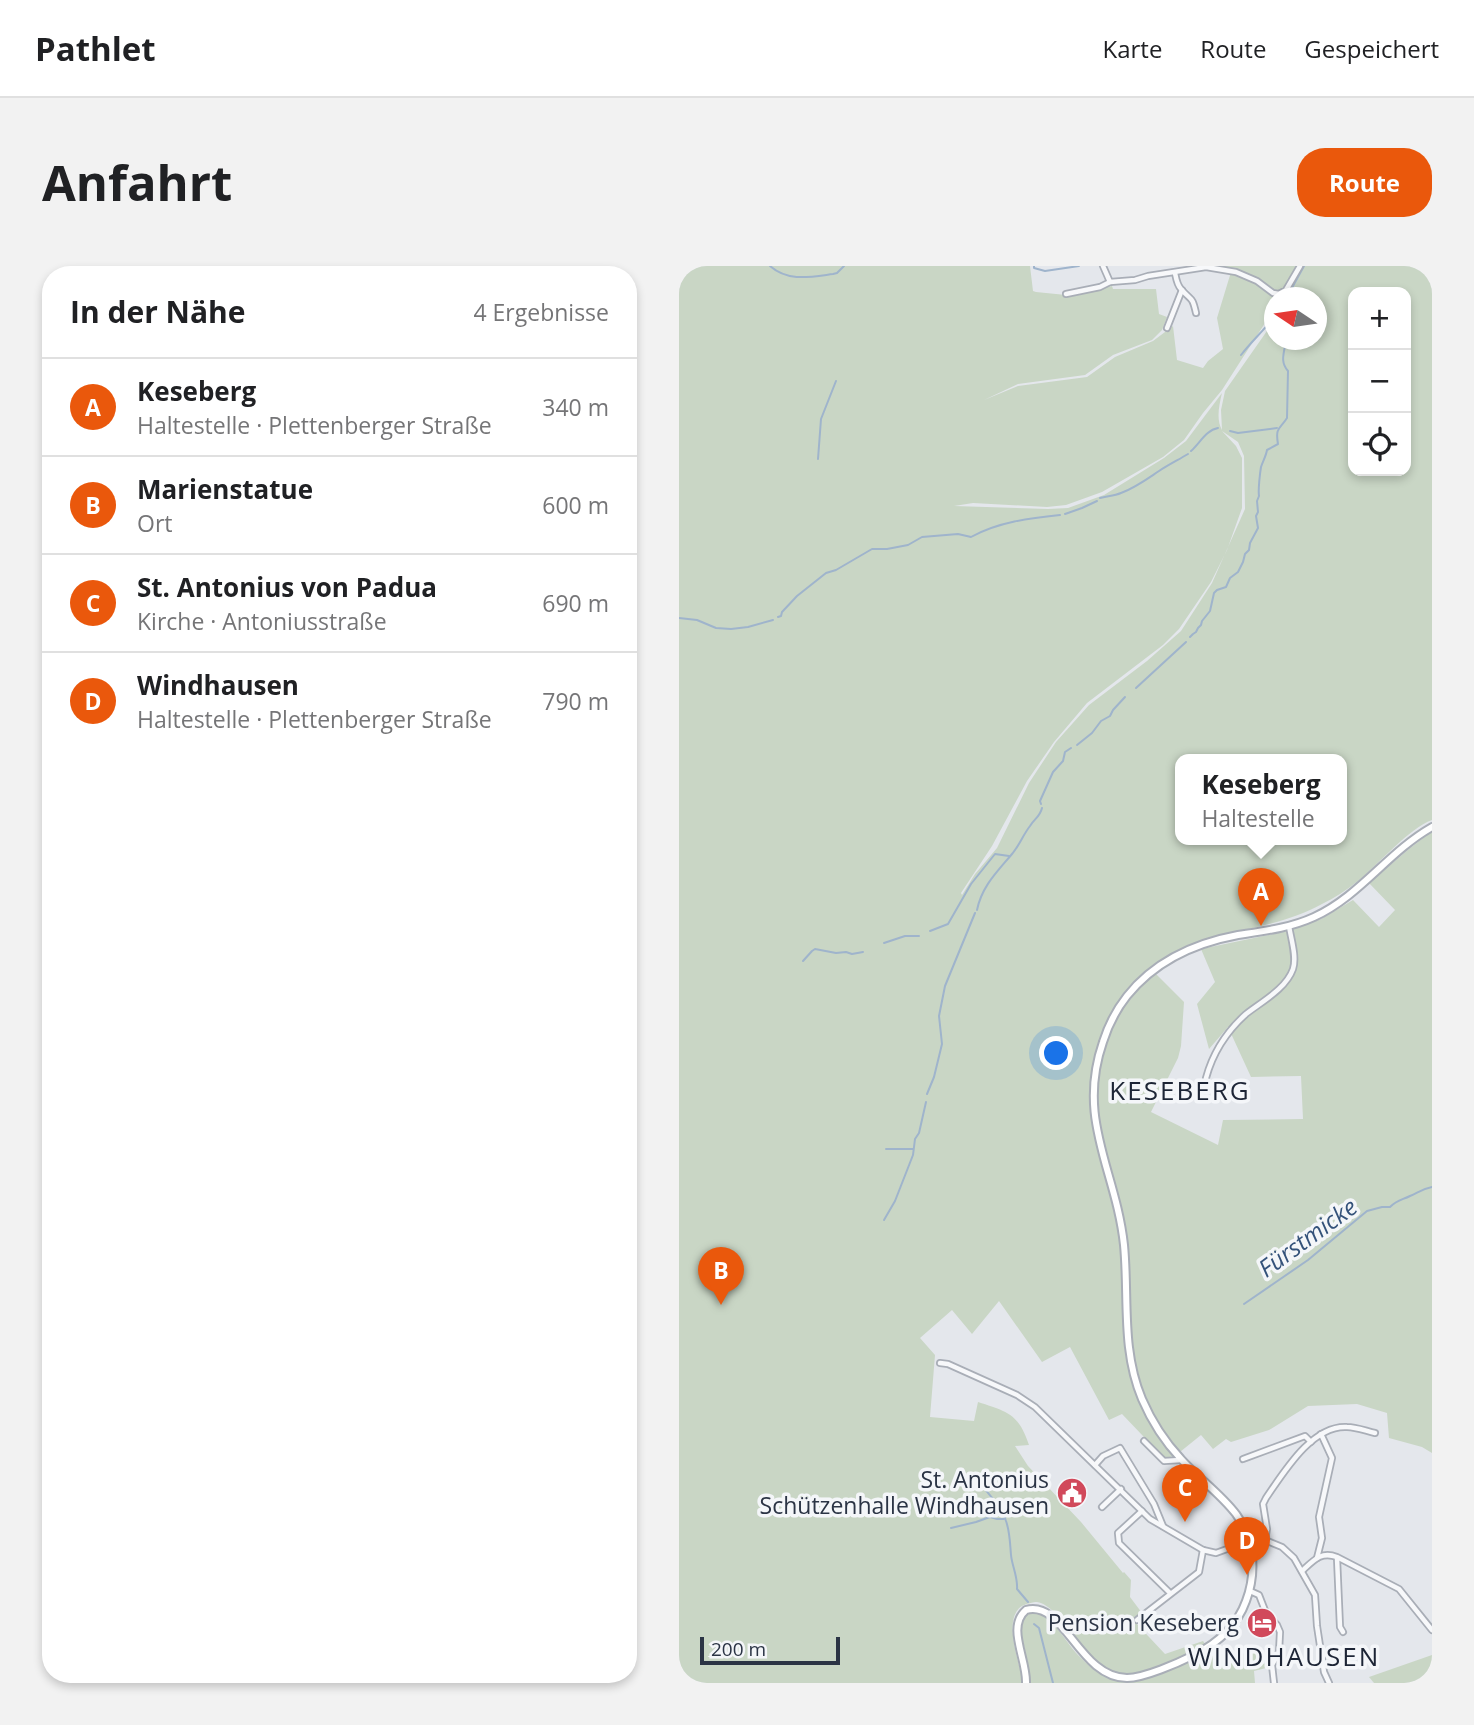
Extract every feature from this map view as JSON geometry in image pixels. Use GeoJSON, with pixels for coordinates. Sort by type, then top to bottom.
{"type":"FeatureCollection","features":[{"type":"Feature","properties":{"kind":"main road"},"geometry":{"type":"LineString","coordinates":[[1025,1683],[1025,1668],[1016,1626],[1025,1610],[1038,1608],[1051,1615],[1084,1655],[1102,1671],[1115,1677],[1131,1678],[1173,1664],[1212,1645],[1237,1621],[1250,1591],[1253,1566],[1249,1541],[1235,1514],[1170,1446],[1142,1400],[1130,1357],[1121,1222],[1095,1127],[1094,1072],[1106,1031],[1130,992],[1160,965],[1199,945],[1289,926],[1325,912],[1358,889],[1407,843],[1432,827]]}},
{"type":"Feature","properties":{"kind":"street"},"geometry":{"type":"LineString","coordinates":[[1103,266],[1110,282]]}},
{"type":"Feature","properties":{"kind":"street"},"geometry":{"type":"LineString","coordinates":[[1066,294],[1100,287],[1110,282],[1135,280],[1199,267],[1236,272],[1278,294],[1286,290],[1300,266]]}},
{"type":"Feature","properties":{"kind":"street"},"geometry":{"type":"LineString","coordinates":[[1175,273],[1179,287],[1191,298],[1196,313]]}},
{"type":"Feature","properties":{"kind":"street"},"geometry":{"type":"LineString","coordinates":[[1167,328],[1182,290]]}},
{"type":"Feature","properties":{"kind":"street"},"geometry":{"type":"LineString","coordinates":[[1206,1077],[1216,1048],[1226,1035],[1282,985],[1291,973],[1294,960],[1289,926]]}},
{"type":"Feature","properties":{"kind":"street"},"geometry":{"type":"LineString","coordinates":[[940,1363],[948,1364],[1017,1395],[1035,1407],[1150,1518],[1203,1550],[1216,1553],[1249,1541],[1265,1541],[1282,1547],[1294,1558],[1315,1595],[1324,1672],[1329,1683]]}},
{"type":"Feature","properties":{"kind":"street"},"geometry":{"type":"LineString","coordinates":[[1265,1541],[1267,1529],[1263,1504],[1291,1462],[1311,1442],[1335,1428],[1347,1427],[1375,1433]]}},
{"type":"Feature","properties":{"kind":"street"},"geometry":{"type":"LineString","coordinates":[[1317,1558],[1322,1538],[1319,1517],[1332,1458],[1321,1434]]}},
{"type":"Feature","properties":{"kind":"street"},"geometry":{"type":"LineString","coordinates":[[1243,1459],[1305,1436],[1311,1442]]}},
{"type":"Feature","properties":{"kind":"street"},"geometry":{"type":"LineString","coordinates":[[1144,1441],[1164,1461],[1182,1460]]}},
{"type":"Feature","properties":{"kind":"street"},"geometry":{"type":"LineString","coordinates":[[1095,1465],[1103,1456],[1120,1448],[1154,1504],[1164,1527]]}},
{"type":"Feature","properties":{"kind":"street"},"geometry":{"type":"LineString","coordinates":[[1102,1507],[1121,1489]]}},
{"type":"Feature","properties":{"kind":"street"},"geometry":{"type":"LineString","coordinates":[[1142,1511],[1118,1533],[1119,1544],[1170,1593]]}},
{"type":"Feature","properties":{"kind":"street"},"geometry":{"type":"LineString","coordinates":[[1137,1620],[1199,1572],[1203,1550]]}},
{"type":"Feature","properties":{"kind":"street"},"geometry":{"type":"LineString","coordinates":[[1302,1570],[1317,1558],[1328,1554],[1337,1557],[1399,1589],[1432,1630]]}},
{"type":"Feature","properties":{"kind":"street"},"geometry":{"type":"LineString","coordinates":[[1337,1557],[1340,1627],[1343,1632]]}},
{"type":"Feature","properties":{"kind":"street"},"geometry":{"type":"LineString","coordinates":[[1250,1591],[1259,1595],[1266,1613],[1280,1632],[1279,1652],[1272,1665],[1274,1683]]}},
{"type":"Feature","properties":{"kind":"green space"},"geometry":{"type":"Polygon","coordinates":[[[679,266],[1030,266],[1033,291],[1036,292],[1066,295],[1112,286],[1113,289],[1156,289],[1159,314],[1167,317],[1162,330],[1152,340],[1113,355],[1085,375],[1018,384],[984,400],[1018,386],[1087,377],[1115,357],[1153,341],[1173,326],[1177,360],[1203,368],[1223,349],[1217,318],[1231,272],[1264,288],[1264,325],[1222,390],[1184,440],[1163,457],[1102,492],[1066,505],[1047,507],[973,503],[954,506],[1048,509],[1068,508],[1104,495],[1164,458],[1186,441],[1222,393],[1219,417],[1222,430],[1221,410],[1225,391],[1264,335],[1264,350],[1327,350],[1327,287],[1290,287],[1301,266],[1432,266],[1432,820],[1404,839],[1354,884],[1327,902],[1287,919],[1198,944],[1156,963],[1154,972],[1184,1002],[1178,1058],[1151,1112],[1218,1145],[1223,1120],[1303,1119],[1301,1076],[1251,1077],[1228,1027],[1209,1049],[1197,1004],[1215,982],[1201,949],[1288,931],[1321,919],[1353,900],[1379,927],[1395,910],[1369,883],[1432,831],[1432,1453],[1422,1447],[1389,1438],[1387,1413],[1357,1404],[1308,1406],[1269,1430],[1231,1442],[1226,1439],[1213,1449],[1201,1435],[1175,1456],[1164,1458],[1122,1414],[1109,1420],[1070,1347],[1042,1362],[999,1301],[972,1334],[952,1310],[920,1338],[935,1355],[930,1417],[974,1421],[978,1402],[1011,1415],[1021,1426],[1029,1445],[1015,1446],[1028,1466],[1131,1580],[1130,1597],[1142,1613],[1134,1621],[1165,1654],[1203,1641],[1206,1645],[1150,1670],[1115,1673],[1104,1668],[1083,1648],[1055,1613],[1037,1602],[1029,1603],[1016,1612],[1013,1620],[1013,1639],[1021,1683],[679,1683],[679,266]],[[1222,431],[1236,446],[1242,458],[1242,508],[1228,547],[1245,509],[1244,456],[1238,442],[1222,431]],[[1224,555],[1211,582],[1179,629],[1163,645],[1087,703],[1054,742],[1027,781],[962,895],[975,874],[997,848],[1029,783],[1056,742],[1089,705],[1181,631],[1212,583],[1224,555]]]}},
{"type":"Feature","properties":{"kind":"green space"},"geometry":{"type":"Polygon","coordinates":[[[1217,266],[1297,266],[1285,287],[1270,287],[1236,271],[1217,266]]]}},
{"type":"Feature","properties":{"kind":"green space"},"geometry":{"type":"Polygon","coordinates":[[[1038,1612],[1055,1626],[1090,1666],[1113,1680],[1152,1674],[1220,1645],[1221,1654],[1232,1655],[1257,1652],[1260,1646],[1257,1665],[1271,1662],[1270,1667],[1254,1671],[1255,1683],[1029,1683],[1021,1632],[1022,1621],[1028,1614],[1038,1612]]]}},
{"type":"Feature","properties":{"kind":"green space"},"geometry":{"type":"Polygon","coordinates":[[[1432,1655],[1432,1683],[1374,1683],[1369,1677],[1432,1655]]]}},
{"type":"Feature","properties":{"kind":"waterway"},"geometry":{"type":"LineString","coordinates":[[770,266],[784,274],[800,277],[837,273],[844,266]]}},
{"type":"Feature","properties":{"kind":"waterway"},"geometry":{"type":"LineString","coordinates":[[1034,266],[1045,271],[1079,266]]}},
{"type":"Feature","properties":{"kind":"waterway"},"geometry":{"type":"LineString","coordinates":[[1293,287],[1304,266]]}},
{"type":"Feature","properties":{"kind":"waterway"},"geometry":{"type":"LineString","coordinates":[[1241,355],[1264,329]]}},
{"type":"Feature","properties":{"kind":"waterway"},"geometry":{"type":"LineString","coordinates":[[1190,637],[1210,611],[1214,593],[1226,587],[1230,578],[1238,572],[1258,528],[1256,516],[1261,467],[1267,450],[1278,444],[1278,431],[1287,418],[1288,371],[1283,362],[1284,350]]}},
{"type":"Feature","properties":{"kind":"waterway"},"geometry":{"type":"LineString","coordinates":[[818,459],[821,419],[836,381]]}},
{"type":"Feature","properties":{"kind":"waterway"},"geometry":{"type":"LineString","coordinates":[[1191,451],[1207,434],[1218,428]]}},
{"type":"Feature","properties":{"kind":"waterway"},"geometry":{"type":"LineString","coordinates":[[1230,431],[1238,433],[1277,428]]}},
{"type":"Feature","properties":{"kind":"waterway"},"geometry":{"type":"LineString","coordinates":[[1100,498],[1131,489],[1188,454]]}},
{"type":"Feature","properties":{"kind":"waterway"},"geometry":{"type":"LineString","coordinates":[[1065,514],[1097,501]]}},
{"type":"Feature","properties":{"kind":"waterway"},"geometry":{"type":"LineString","coordinates":[[778,617],[797,596],[826,573],[872,549],[908,545],[922,537],[958,534],[971,537],[1003,524],[1060,515]]}},
{"type":"Feature","properties":{"kind":"waterway"},"geometry":{"type":"LineString","coordinates":[[679,618],[697,620],[716,628],[731,629],[773,620]]}},
{"type":"Feature","properties":{"kind":"waterway"},"geometry":{"type":"LineString","coordinates":[[1136,688],[1186,642]]}},
{"type":"Feature","properties":{"kind":"waterway"},"geometry":{"type":"LineString","coordinates":[[1077,745],[1092,733],[1101,721],[1110,716],[1125,697]]}},
{"type":"Feature","properties":{"kind":"waterway"},"geometry":{"type":"LineString","coordinates":[[1041,804],[1053,772],[1063,761],[1065,752],[1071,748]]}},
{"type":"Feature","properties":{"kind":"waterway"},"geometry":{"type":"LineString","coordinates":[[977,910],[986,886],[1014,851],[1042,808]]}},
{"type":"Feature","properties":{"kind":"waterway"},"geometry":{"type":"LineString","coordinates":[[930,931],[948,924],[971,884],[995,854],[1009,856]]}},
{"type":"Feature","properties":{"kind":"waterway"},"geometry":{"type":"LineString","coordinates":[[927,1094],[942,1044],[939,1016],[945,986],[975,913]]}},
{"type":"Feature","properties":{"kind":"waterway"},"geometry":{"type":"LineString","coordinates":[[884,943],[905,936],[919,936]]}},
{"type":"Feature","properties":{"kind":"waterway"},"geometry":{"type":"LineString","coordinates":[[803,961],[815,949],[836,953],[863,952]]}},
{"type":"Feature","properties":{"kind":"waterway"},"geometry":{"type":"LineString","coordinates":[[884,1220],[895,1201],[913,1155],[926,1102]]}},
{"type":"Feature","properties":{"kind":"waterway"},"geometry":{"type":"LineString","coordinates":[[886,1149],[913,1149]]}},
{"type":"Feature","properties":{"kind":"waterway","name":"Fürstmicke"},"geometry":{"type":"LineString","coordinates":[[1244,1304],[1308,1260],[1367,1211],[1390,1207],[1432,1187]]}},
{"type":"Feature","properties":{"kind":"waterway"},"geometry":{"type":"LineString","coordinates":[[962,1483],[980,1483],[1002,1511],[1008,1529],[1017,1589],[1028,1602]]}},
{"type":"Feature","properties":{"kind":"waterway"},"geometry":{"type":"LineString","coordinates":[[951,1528],[990,1517],[1004,1519]]}},
{"type":"Feature","properties":{"kind":"waterway"},"geometry":{"type":"LineString","coordinates":[[1034,1624],[1039,1628],[1053,1683]]}},
{"type":"Feature","properties":{"kind":"place","name":"Keseberg"},"geometry":{"type":"Point","coordinates":[1261,926]}},
{"type":"Feature","properties":{"kind":"place","name":"Marienstatue"},"geometry":{"type":"Point","coordinates":[721,1305]}},
{"type":"Feature","properties":{"kind":"place","name":"St. Antonius Schützenhalle Windhausen"},"geometry":{"type":"Point","coordinates":[1072,1493]}},
{"type":"Feature","properties":{"kind":"place","name":"St. Antonius von Padua"},"geometry":{"type":"Point","coordinates":[1185,1522]}},
{"type":"Feature","properties":{"kind":"place","name":"Windhausen"},"geometry":{"type":"Point","coordinates":[1247,1575]}},
{"type":"Feature","properties":{"kind":"place","name":"Pension Keseberg"},"geometry":{"type":"Point","coordinates":[1262,1623]}},
{"type":"Feature","properties":{"kind":"district","name":"KESEBERG"},"geometry":{"type":"Point","coordinates":[1180,1091]}},
{"type":"Feature","properties":{"kind":"district","name":"WINDHAUSEN"},"geometry":{"type":"Point","coordinates":[1284,1657]}}]}
